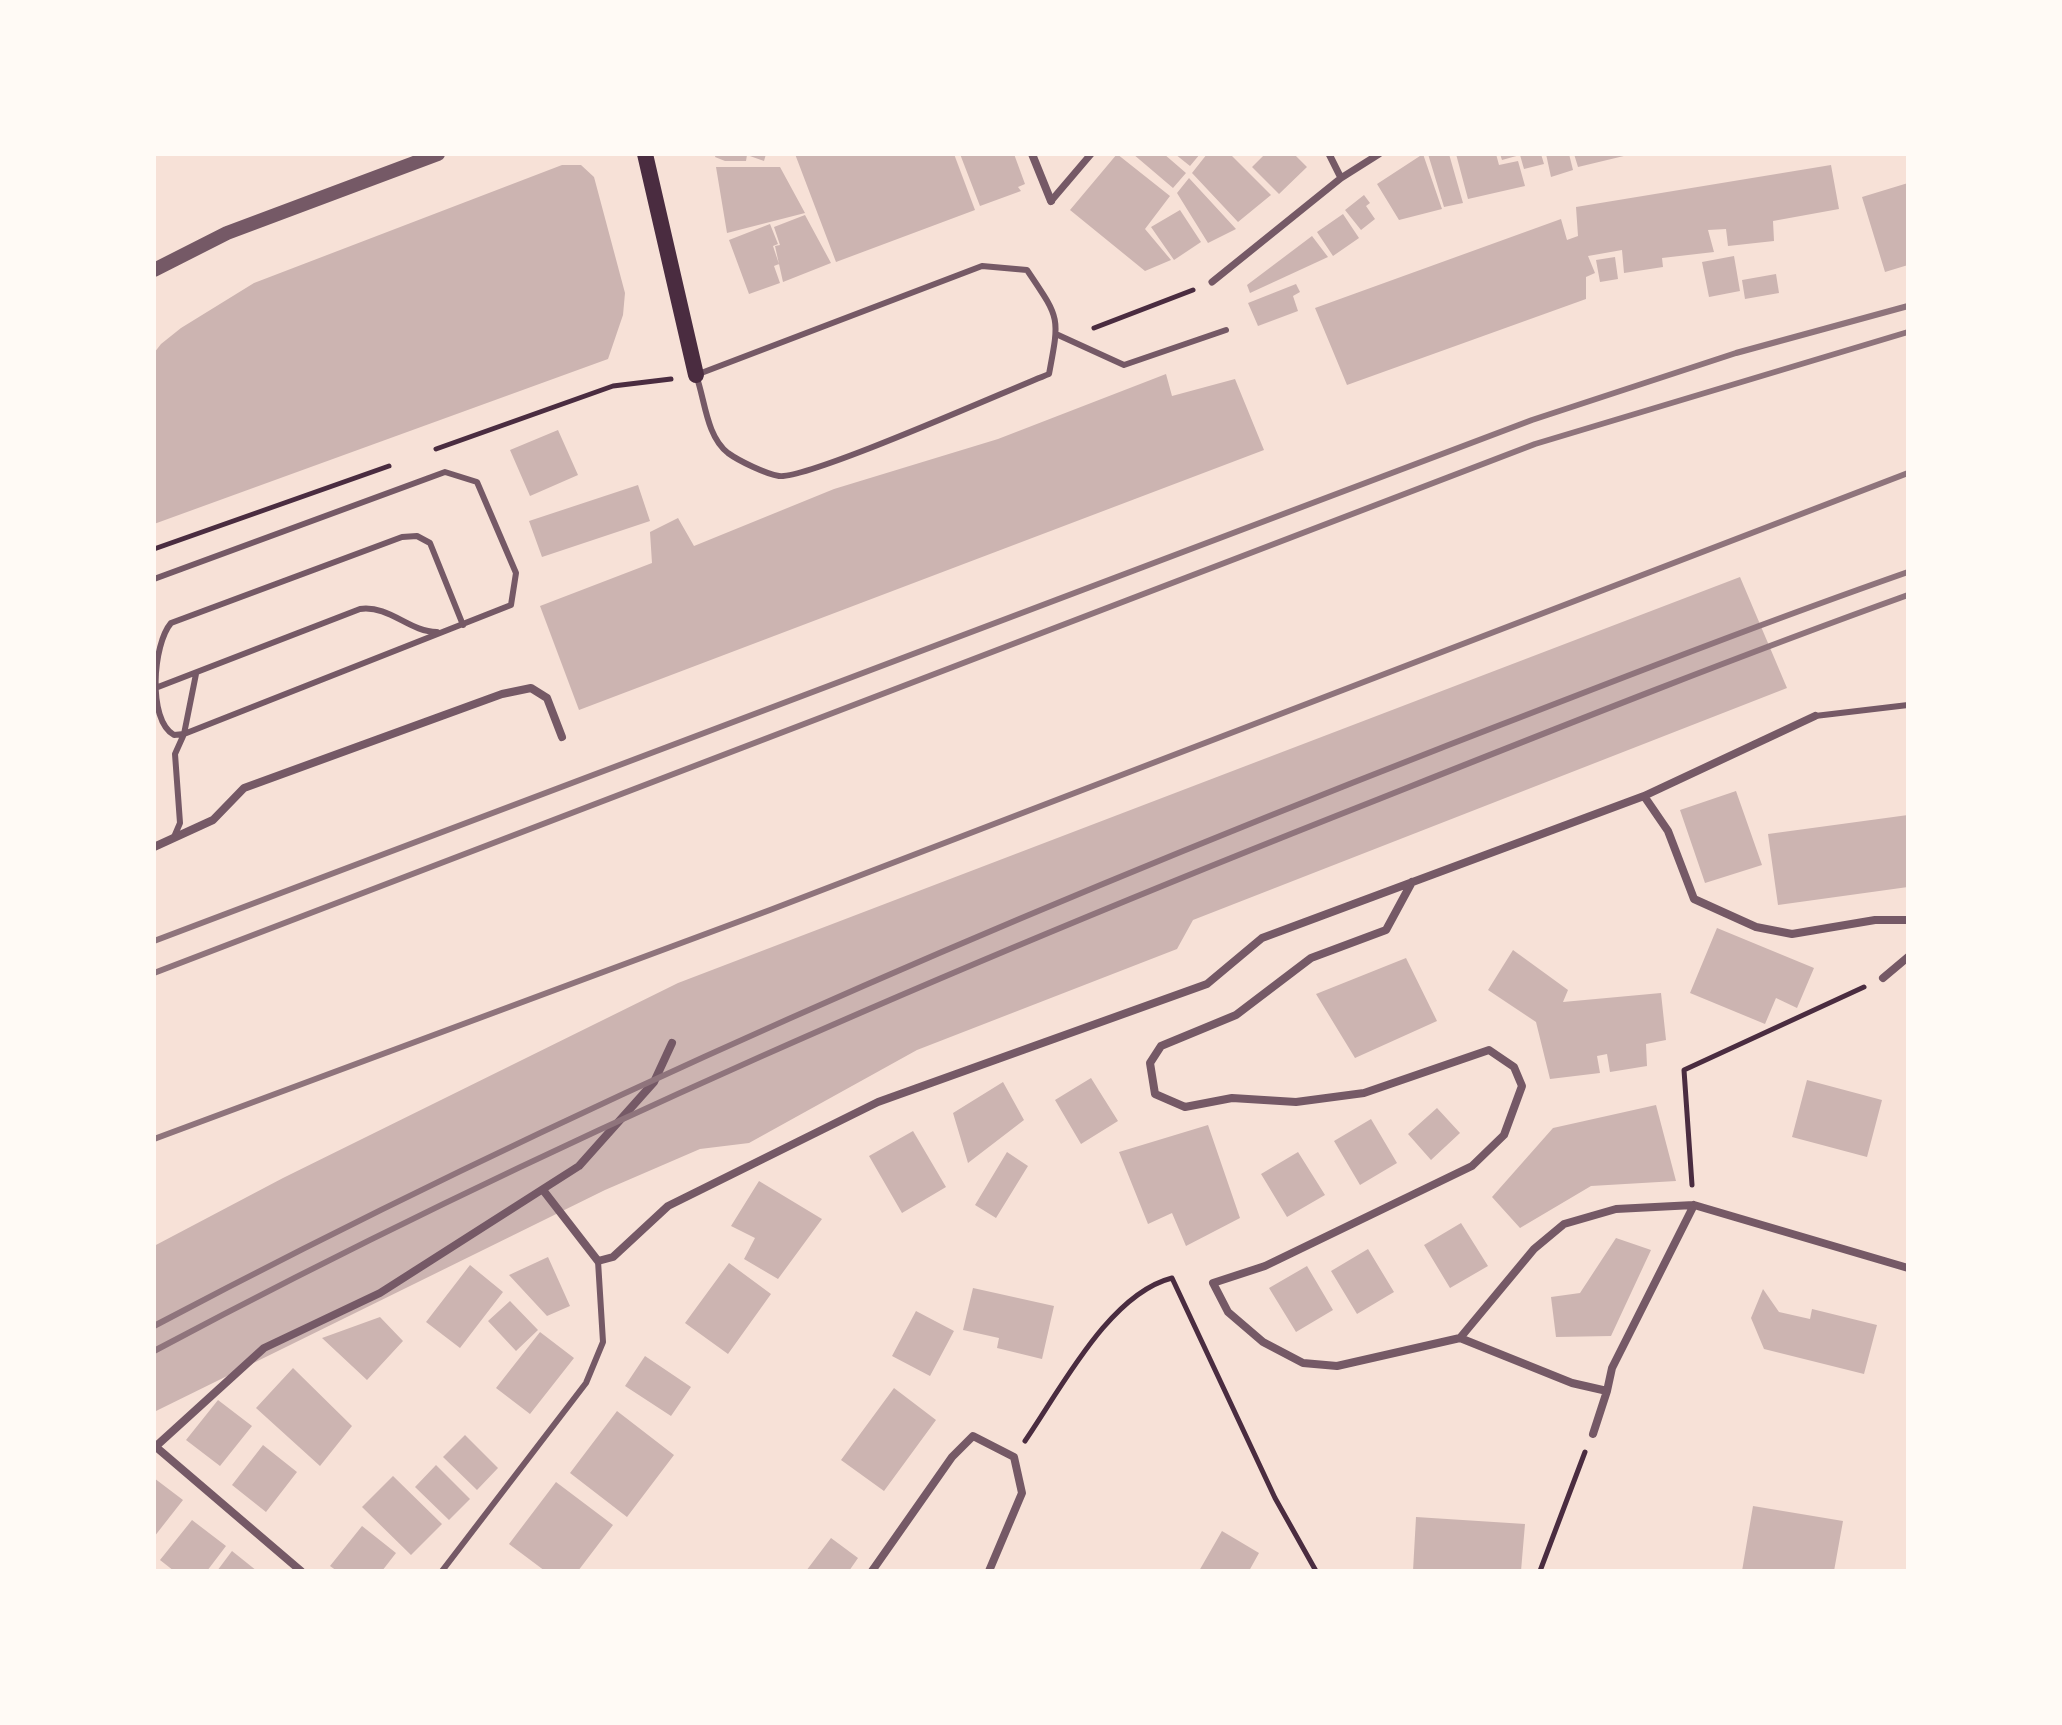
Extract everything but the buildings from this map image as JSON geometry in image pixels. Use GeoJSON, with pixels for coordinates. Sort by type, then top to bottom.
{"type":"FeatureCollection","features":[{"type":"Feature","properties":{"kind":"main road"},"geometry":{"type":"LineString","coordinates":[[645,154],[696,375]]}},
{"type":"Feature","properties":{"kind":"street"},"geometry":{"type":"LineString","coordinates":[[154,270],[227,233],[438,154]]}},
{"type":"Feature","properties":{"kind":"street"},"geometry":{"type":"LineString","coordinates":[[1032,154],[1051,201],[1091,154]]}},
{"type":"Feature","properties":{"kind":"street"},"geometry":{"type":"LineString","coordinates":[[1329,154],[1341,178]]}},
{"type":"Feature","properties":{"kind":"street"},"geometry":{"type":"LineString","coordinates":[[1212,282],[1341,178],[1379,154]]}},
{"type":"Feature","properties":{"kind":"street"},"geometry":{"type":"LineString","coordinates":[[154,847],[213,820],[244,788],[502,694],[531,688],[547,698],[562,737]]}},
{"type":"Feature","properties":{"kind":"street"},"geometry":{"type":"LineString","coordinates":[[543,1190],[598,1261],[613,1257],[668,1206],[878,1102],[1207,984],[1262,938],[1644,796],[1815,716]]}},
{"type":"Feature","properties":{"kind":"street"},"geometry":{"type":"LineString","coordinates":[[1644,796],[1668,831],[1694,899],[1756,927],[1792,934],[1875,920],[1908,920]]}},
{"type":"Feature","properties":{"kind":"street"},"geometry":{"type":"LineString","coordinates":[[1412,882],[1386,930],[1311,958],[1236,1015],[1161,1046],[1150,1063],[1155,1094],[1185,1107],[1232,1098],[1296,1102],[1364,1093],[1489,1050],[1514,1067],[1522,1086],[1504,1135],[1472,1166],[1265,1266],[1213,1283],[1228,1312],[1263,1342],[1303,1363],[1337,1366],[1460,1338],[1572,1383],[1607,1391]]}},
{"type":"Feature","properties":{"kind":"street"},"geometry":{"type":"LineString","coordinates":[[1883,978],[1908,957]]}},
{"type":"Feature","properties":{"kind":"street"},"geometry":{"type":"LineString","coordinates":[[301,1571],[155,1448],[264,1348],[380,1293],[579,1166],[654,1082],[672,1043]]}},
{"type":"Feature","properties":{"kind":"street"},"geometry":{"type":"LineString","coordinates":[[1460,1338],[1534,1249],[1564,1224],[1616,1209],[1694,1205],[1908,1268]]}},
{"type":"Feature","properties":{"kind":"street"},"geometry":{"type":"LineString","coordinates":[[1593,1434],[1612,1368],[1694,1205]]}},
{"type":"Feature","properties":{"kind":"street"},"geometry":{"type":"LineString","coordinates":[[872,1571],[952,1457],[973,1436],[1014,1457],[1022,1493],[989,1571]]}},
{"type":"Feature","properties":{"kind":"lane"},"geometry":{"type":"LineString","coordinates":[[982,266],[1027,270],[1056,313],[1049,374],[823,465],[780,477],[727,453],[709,426],[706,402],[696,375],[982,266]]}},
{"type":"Feature","properties":{"kind":"lane"},"geometry":{"type":"LineString","coordinates":[[1056,334],[1124,365],[1226,330]]}},
{"type":"Feature","properties":{"kind":"lane"},"geometry":{"type":"LineString","coordinates":[[154,579],[445,472],[477,482],[516,573],[511,605],[463,625],[184,734],[174,735],[161,724],[158,687],[158,645],[171,623],[402,537],[417,536],[430,543],[463,625]]}},
{"type":"Feature","properties":{"kind":"lane"},"geometry":{"type":"LineString","coordinates":[[158,687],[360,609],[379,609],[426,632],[445,632]]}},
{"type":"Feature","properties":{"kind":"lane"},"geometry":{"type":"LineString","coordinates":[[169,842],[179,827],[175,754],[184,734],[196,674]]}},
{"type":"Feature","properties":{"kind":"lane"},"geometry":{"type":"LineString","coordinates":[[1815,716],[1908,705]]}},
{"type":"Feature","properties":{"kind":"lane"},"geometry":{"type":"LineString","coordinates":[[442,1571],[586,1383],[603,1342],[598,1261]]}},
{"type":"Feature","properties":{"kind":"path"},"geometry":{"type":"LineString","coordinates":[[1088,330],[1212,282]]}},
{"type":"Feature","properties":{"kind":"path"},"geometry":{"type":"LineString","coordinates":[[1694,1205],[1684,1070],[1883,978]]}},
{"type":"Feature","properties":{"kind":"path"},"geometry":{"type":"LineString","coordinates":[[1014,1457],[1114,1312],[1150,1284],[1172,1278],[1275,1498],[1316,1571]]}},
{"type":"Feature","properties":{"kind":"path"},"geometry":{"type":"LineString","coordinates":[[1540,1571],[1593,1434]]}},
{"type":"Feature","properties":{"kind":"railway"},"geometry":{"type":"LineString","coordinates":[[154,941],[1532,420],[1736,353],[1908,306]]}},
{"type":"Feature","properties":{"kind":"railway"},"geometry":{"type":"LineString","coordinates":[[154,973],[1535,444],[1908,332]]}},
{"type":"Feature","properties":{"kind":"railway"},"geometry":{"type":"LineString","coordinates":[[154,1139],[770,910],[1908,473]]}},
{"type":"Feature","properties":{"kind":"railway"},"geometry":{"type":"LineString","coordinates":[[154,1326],[469,1167],[951,948],[1441,748],[1908,572]]}},
{"type":"Feature","properties":{"kind":"railway"},"geometry":{"type":"LineString","coordinates":[[154,1351],[454,1199],[759,1057],[913,990],[1223,861],[1709,669],[1908,595]]}}]}
